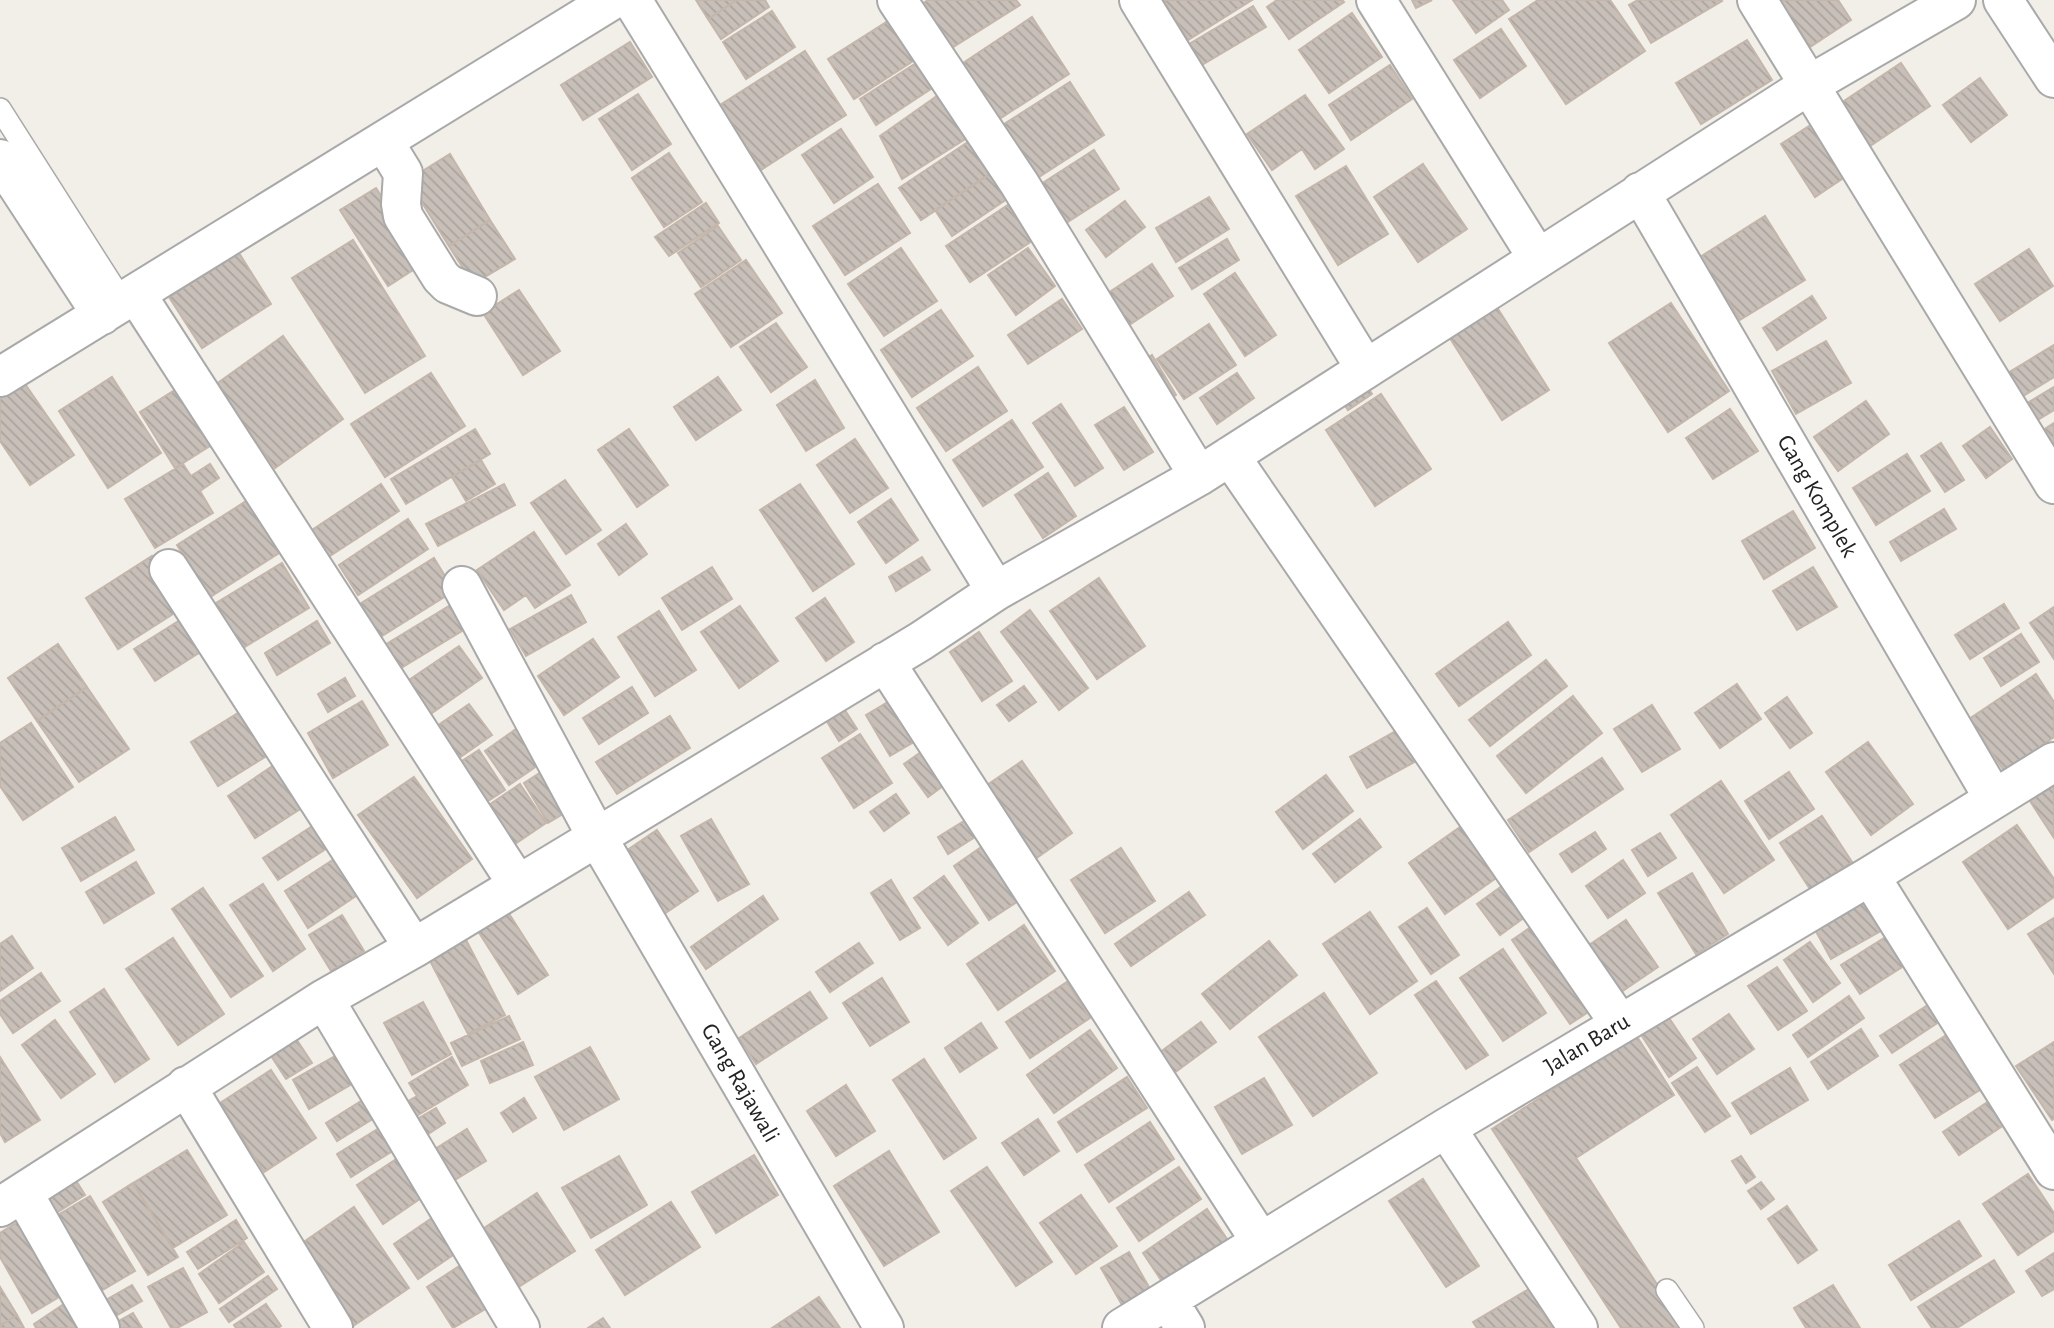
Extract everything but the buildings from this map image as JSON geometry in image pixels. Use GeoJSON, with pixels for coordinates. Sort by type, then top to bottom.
{"type":"FeatureCollection","features":[{"type":"Feature","properties":{"kind":"street"},"geometry":{"type":"LineString","coordinates":[[0,377],[612,0]]}},
{"type":"Feature","properties":{"kind":"street"},"geometry":{"type":"LineString","coordinates":[[632,0],[996,591]]}},
{"type":"Feature","properties":{"kind":"street"},"geometry":{"type":"LineString","coordinates":[[897,0],[1019,183],[1215,466],[1620,1024]]}},
{"type":"Feature","properties":{"kind":"street"},"geometry":{"type":"LineString","coordinates":[[1139,0],[1365,368]]}},
{"type":"Feature","properties":{"kind":"street"},"geometry":{"type":"LineString","coordinates":[[1376,0],[1537,257]]}},
{"type":"Feature","properties":{"kind":"street"},"geometry":{"type":"LineString","coordinates":[[1757,0],[2054,484]]}},
{"type":"Feature","properties":{"kind":"street"},"geometry":{"type":"LineString","coordinates":[[100,1328],[12,1200],[324,999],[518,885],[885,662],[996,591],[1215,466],[1809,85],[1956,0]]}},
{"type":"Feature","properties":{"kind":"street"},"geometry":{"type":"LineString","coordinates":[[2003,0],[2054,78]]}},
{"type":"Feature","properties":{"kind":"street"},"geometry":{"type":"LineString","coordinates":[[384,142],[403,173],[403,216],[426,256],[448,284],[477,296]]}},
{"type":"Feature","properties":{"kind":"street"},"geometry":{"type":"LineString","coordinates":[[0,159],[120,304],[518,885]]}},
{"type":"Feature","properties":{"kind":"street","name":"Gang Komplek"},"geometry":{"type":"LineString","coordinates":[[1640,192],[1994,799]]}},
{"type":"Feature","properties":{"kind":"street"},"geometry":{"type":"LineString","coordinates":[[169,569],[414,948]]}},
{"type":"Feature","properties":{"kind":"street","name":"Gang Rajawali"},"geometry":{"type":"LineString","coordinates":[[462,586],[597,837],[884,1328]]}},
{"type":"Feature","properties":{"kind":"street"},"geometry":{"type":"LineString","coordinates":[[885,662],[1261,1242]]}},
{"type":"Feature","properties":{"kind":"street","name":"Jalan Baru"},"geometry":{"type":"LineString","coordinates":[[1122,1328],[1176,1314],[1261,1242],[1446,1128],[1870,876],[2054,762]]}},
{"type":"Feature","properties":{"kind":"street"},"geometry":{"type":"LineString","coordinates":[[1870,876],[2054,1170]]}},
{"type":"Feature","properties":{"kind":"street"},"geometry":{"type":"LineString","coordinates":[[324,999],[520,1328]]}},
{"type":"Feature","properties":{"kind":"street"},"geometry":{"type":"LineString","coordinates":[[186,1086],[333,1328]]}},
{"type":"Feature","properties":{"kind":"street"},"geometry":{"type":"LineString","coordinates":[[1446,1128],[1578,1328]]}},
{"type":"Feature","properties":{"kind":"lane"},"geometry":{"type":"LineString","coordinates":[[0,109],[120,304]]}},
{"type":"Feature","properties":{"kind":"lane"},"geometry":{"type":"LineString","coordinates":[[1667,1290],[1693,1328]]}}]}
